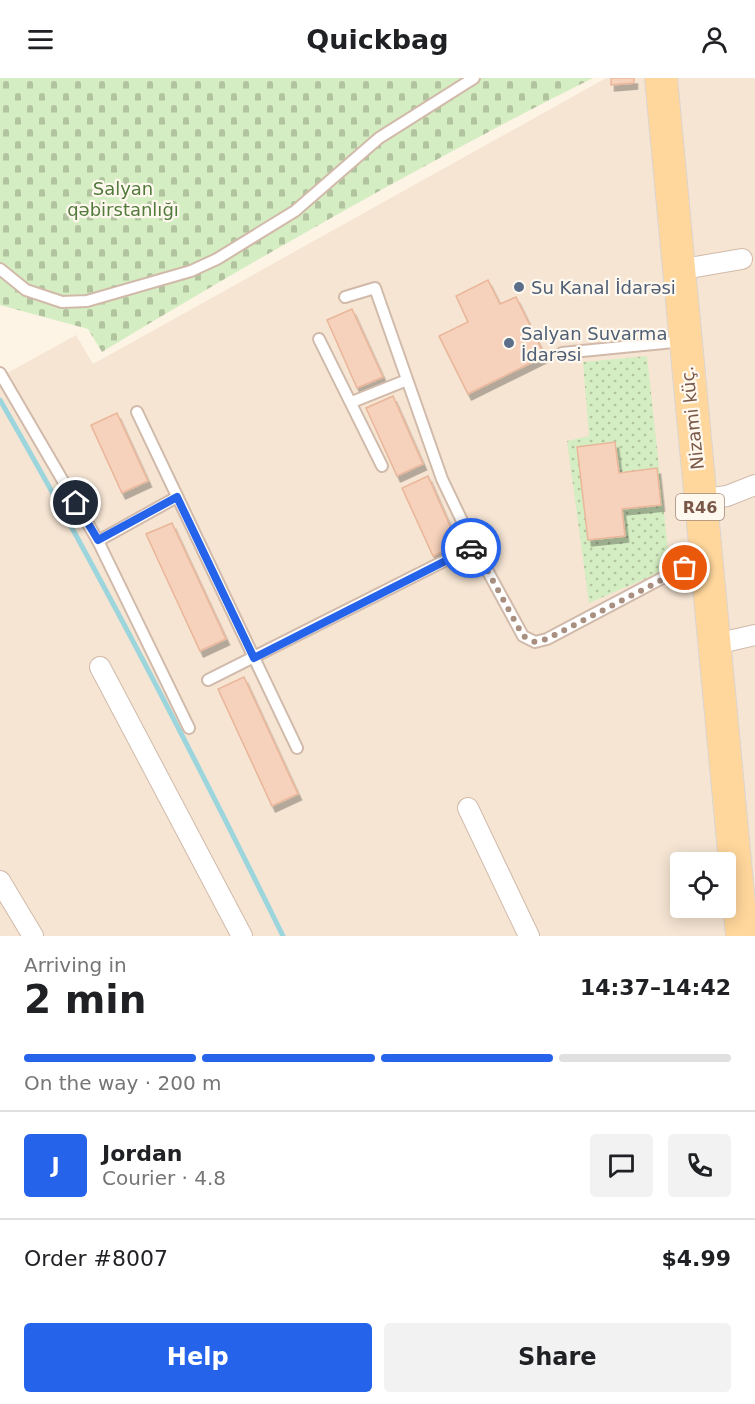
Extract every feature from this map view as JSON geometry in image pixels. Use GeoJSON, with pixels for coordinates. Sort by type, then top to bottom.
{"type":"FeatureCollection","features":[{"type":"Feature","properties":{"kind":"main road","name":"Nizami küç."},"geometry":{"type":"LineString","coordinates":[[661,78],[684,341],[716,644],[742,936]]}},
{"type":"Feature","properties":{"kind":"street"},"geometry":{"type":"LineString","coordinates":[[678,270],[742,259]]}},
{"type":"Feature","properties":{"kind":"street"},"geometry":{"type":"LineString","coordinates":[[700,500],[727,495],[755,485]]}},
{"type":"Feature","properties":{"kind":"street"},"geometry":{"type":"LineString","coordinates":[[716,644],[755,635]]}},
{"type":"Feature","properties":{"kind":"street"},"geometry":{"type":"LineString","coordinates":[[100,667],[242,936]]}},
{"type":"Feature","properties":{"kind":"street"},"geometry":{"type":"LineString","coordinates":[[468,808],[529,936]]}},
{"type":"Feature","properties":{"kind":"street"},"geometry":{"type":"LineString","coordinates":[[0,881],[33,936]]}},
{"type":"Feature","properties":{"kind":"lane"},"geometry":{"type":"LineString","coordinates":[[0,269],[26,290],[63,302],[87,301],[191,271],[216,259],[295,211],[379,138],[474,78]]}},
{"type":"Feature","properties":{"kind":"lane"},"geometry":{"type":"LineString","coordinates":[[345,297],[375,288],[431,452],[474,546],[523,636],[535,642],[547,639],[669,575],[685,568],[707,564]]}},
{"type":"Feature","properties":{"kind":"lane"},"geometry":{"type":"LineString","coordinates":[[319,339],[382,466]]}},
{"type":"Feature","properties":{"kind":"lane"},"geometry":{"type":"LineString","coordinates":[[562,353],[684,341]]}},
{"type":"Feature","properties":{"kind":"lane"},"geometry":{"type":"LineString","coordinates":[[0,374],[98,540],[189,728]]}},
{"type":"Feature","properties":{"kind":"lane"},"geometry":{"type":"LineString","coordinates":[[352,402],[406,380]]}},
{"type":"Feature","properties":{"kind":"lane"},"geometry":{"type":"LineString","coordinates":[[137,412],[297,748]]}},
{"type":"Feature","properties":{"kind":"lane"},"geometry":{"type":"LineString","coordinates":[[98,540],[177,497]]}},
{"type":"Feature","properties":{"kind":"lane"},"geometry":{"type":"LineString","coordinates":[[208,681],[474,546]]}},
{"type":"Feature","properties":{"kind":"shaded area"},"geometry":{"type":"Polygon","coordinates":[[[606,78],[755,78],[755,936],[0,936],[0,377],[76,335],[93,364],[606,78]]]}},
{"type":"Feature","properties":{"kind":"green space","name":"Salyan qəbirstanlığı"},"geometry":{"type":"Polygon","coordinates":[[[0,78],[593,78],[345,210],[102,352],[88,329],[0,305],[0,78]]]}},
{"type":"Feature","properties":{"kind":"green space"},"geometry":{"type":"Polygon","coordinates":[[[647,356],[670,568],[589,603],[567,441],[589,436],[583,362],[647,356]]]}},
{"type":"Feature","properties":{"kind":"building"},"geometry":{"type":"Polygon","coordinates":[[[611,78],[634,78],[634,83],[611,85],[611,78]]]}},
{"type":"Feature","properties":{"kind":"building"},"geometry":{"type":"Polygon","coordinates":[[[488,280],[500,304],[516,297],[545,356],[468,394],[439,336],[468,322],[456,296],[488,280]]]}},
{"type":"Feature","properties":{"kind":"building"},"geometry":{"type":"Polygon","coordinates":[[[352,309],[383,377],[357,388],[327,320],[352,309]]]}},
{"type":"Feature","properties":{"kind":"building"},"geometry":{"type":"Polygon","coordinates":[[[393,396],[423,464],[397,476],[366,408],[393,396]]]}},
{"type":"Feature","properties":{"kind":"building"},"geometry":{"type":"Polygon","coordinates":[[[117,413],[148,481],[122,493],[91,425],[117,413]]]}},
{"type":"Feature","properties":{"kind":"building"},"geometry":{"type":"Polygon","coordinates":[[[615,442],[619,473],[657,468],[661,505],[622,509],[625,536],[588,540],[577,447],[615,442]]]}},
{"type":"Feature","properties":{"kind":"building"},"geometry":{"type":"Polygon","coordinates":[[[428,476],[458,544],[433,556],[402,488],[428,476]]]}},
{"type":"Feature","properties":{"kind":"building"},"geometry":{"type":"Polygon","coordinates":[[[172,523],[226,639],[200,651],[146,534],[172,523]]]}},
{"type":"Feature","properties":{"kind":"building"},"geometry":{"type":"Polygon","coordinates":[[[244,677],[298,794],[272,806],[218,689],[244,677]]]}},
{"type":"Feature","properties":{"kind":"waterway"},"geometry":{"type":"LineString","coordinates":[[0,400],[146,666],[283,936]]}},
{"type":"Feature","properties":{"kind":"way so far"},"geometry":{"type":"LineString","coordinates":[[471,548],[474,546],[523,636],[535,642],[547,639],[685,568]]}},
{"type":"Feature","properties":{"kind":"place","name":"Su Kanal İdarəsi"},"geometry":{"type":"Point","coordinates":[519,287]}},
{"type":"Feature","properties":{"kind":"place","name":"Salyan Suvarma İdarəsi"},"geometry":{"type":"Point","coordinates":[509,343]}},
{"type":"Feature","properties":{"kind":"route"},"geometry":{"type":"LineString","coordinates":[[76,503],[98,540],[177,497],[254,658],[471,548]]}}]}
